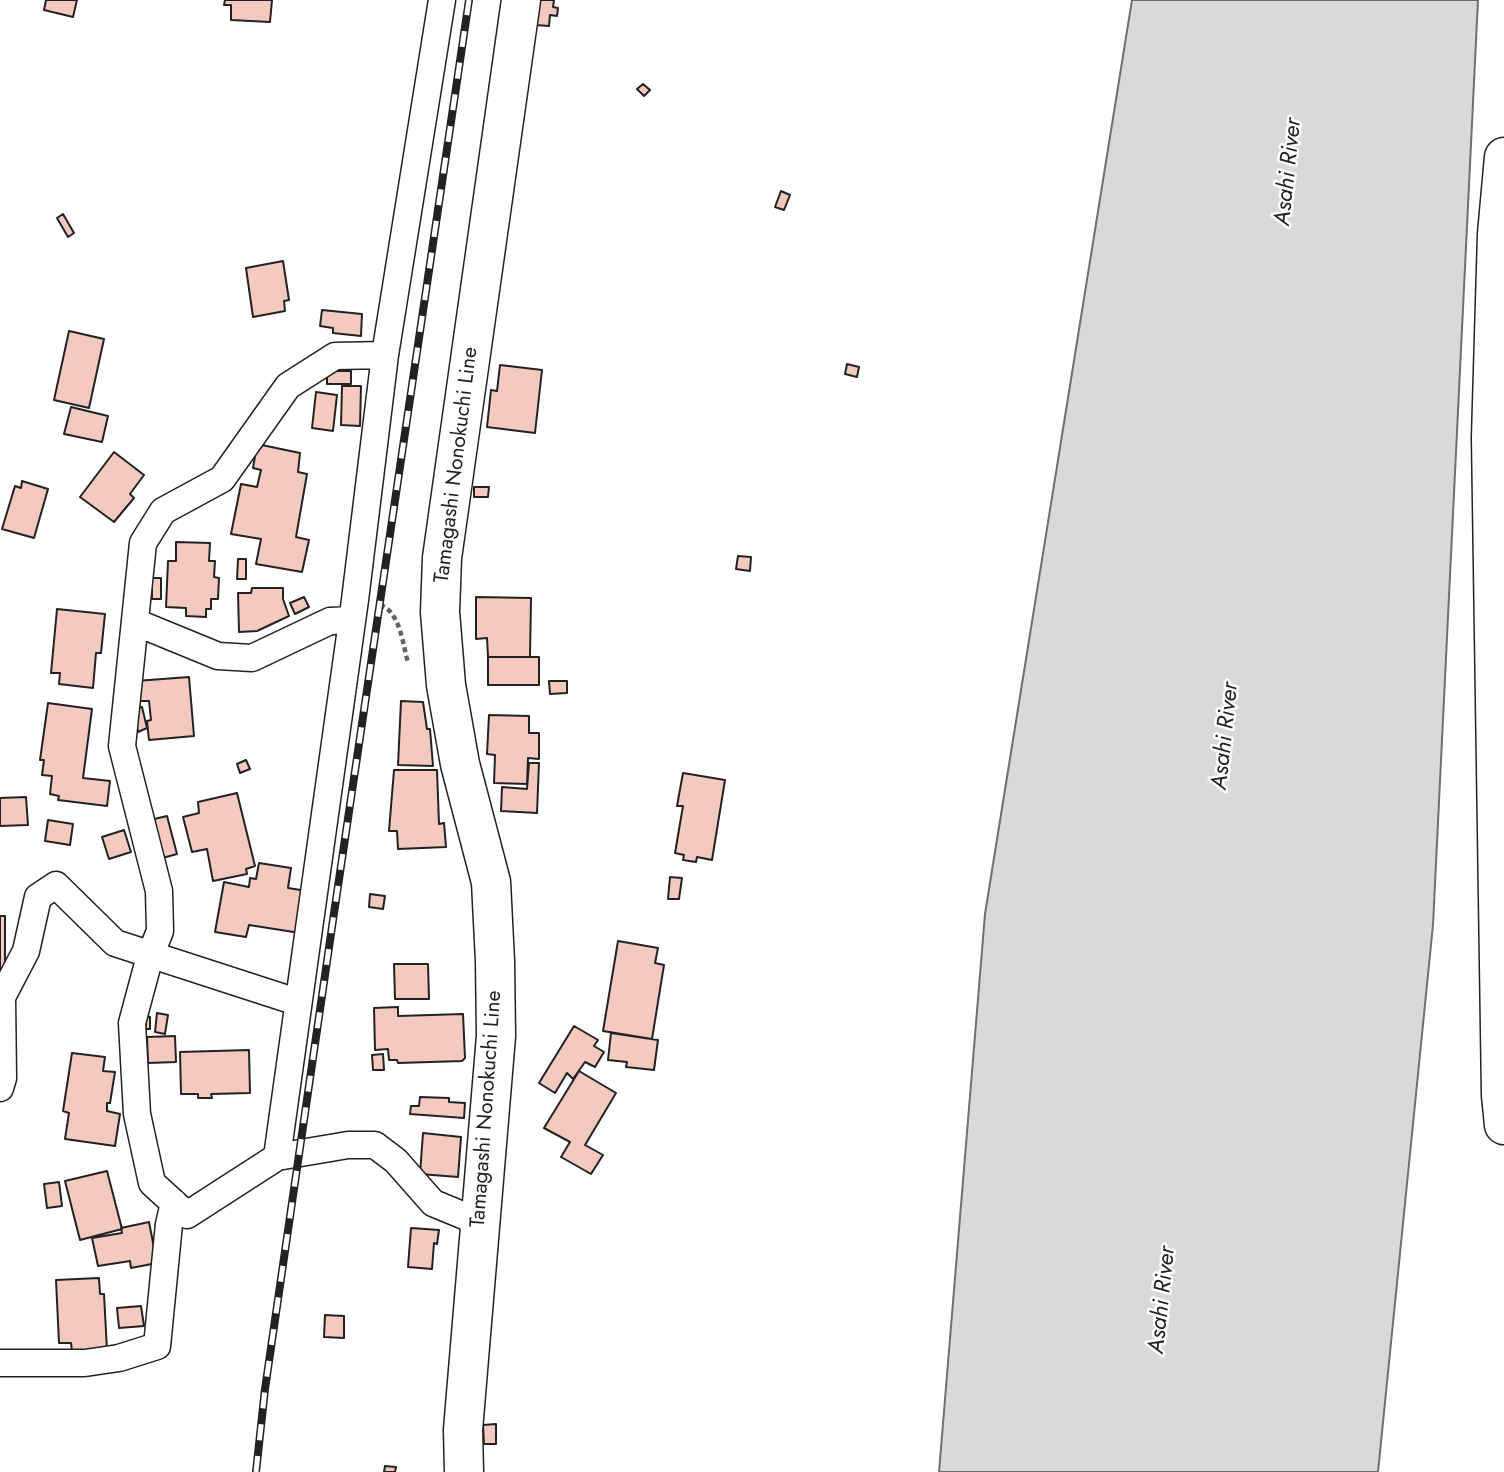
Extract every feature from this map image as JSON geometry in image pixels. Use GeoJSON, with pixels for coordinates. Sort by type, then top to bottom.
{"type":"FeatureCollection","features":[{"type":"Feature","properties":{"kind":"main road","name":"Tamagashi Nonokuchi Line"},"geometry":{"type":"LineString","coordinates":[[464,1472],[463,1430],[496,1036],[495,961],[491,882],[460,764],[446,685],[440,612],[442,558],[521,0]]}},
{"type":"Feature","properties":{"kind":"main road"},"geometry":{"type":"LineString","coordinates":[[1504,157],[1497,234],[1491,436],[1501,1095],[1504,1125]]}},
{"type":"Feature","properties":{"kind":"street"},"geometry":{"type":"LineString","coordinates":[[277,1157],[354,610],[385,355],[442,0]]}},
{"type":"Feature","properties":{"kind":"street"},"geometry":{"type":"LineString","coordinates":[[385,355],[335,356],[288,386],[222,479],[163,511],[143,543],[122,746],[159,891],[160,932],[150,956],[132,1023],[137,1114],[152,1183],[187,1215],[277,1157],[348,1145],[375,1145],[396,1161],[433,1203],[479,1222]]}},
{"type":"Feature","properties":{"kind":"street"},"geometry":{"type":"LineString","coordinates":[[135,622],[218,656],[253,658],[354,610]]}},
{"type":"Feature","properties":{"kind":"street"},"geometry":{"type":"LineString","coordinates":[[0,1088],[3,1078],[2,998],[26,951],[38,897],[56,885],[115,943],[297,1002]]}},
{"type":"Feature","properties":{"kind":"street"},"geometry":{"type":"LineString","coordinates":[[0,1363],[85,1363],[119,1358],[157,1346],[169,1224],[174,1203]]}},
{"type":"Feature","properties":{"kind":"path"},"geometry":{"type":"LineString","coordinates":[[354,610],[387,607],[394,615],[410,670],[446,685]]}},
{"type":"Feature","properties":{"kind":"water","name":"Asahi River"},"geometry":{"type":"Polygon","coordinates":[[[1132,0],[1478,0],[1433,925],[1378,1472],[939,1472],[985,914],[1132,0]]]}},
{"type":"Feature","properties":{"kind":"building"},"geometry":{"type":"Polygon","coordinates":[[[46,0],[77,0],[73,17],[44,10],[46,0]]]}},
{"type":"Feature","properties":{"kind":"building"},"geometry":{"type":"Polygon","coordinates":[[[225,0],[272,0],[270,22],[231,20],[231,5],[224,5],[225,0]]]}},
{"type":"Feature","properties":{"kind":"building"},"geometry":{"type":"Polygon","coordinates":[[[538,0],[554,0],[553,7],[558,8],[557,16],[550,15],[549,26],[535,25],[538,0]]]}},
{"type":"Feature","properties":{"kind":"building"},"geometry":{"type":"Polygon","coordinates":[[[643,84],[650,90],[644,96],[637,89],[643,84]]]}},
{"type":"Feature","properties":{"kind":"building"},"geometry":{"type":"Polygon","coordinates":[[[781,191],[790,195],[784,210],[775,207],[781,191]]]}},
{"type":"Feature","properties":{"kind":"building"},"geometry":{"type":"Polygon","coordinates":[[[63,214],[74,233],[68,237],[57,218],[63,214]]]}},
{"type":"Feature","properties":{"kind":"building"},"geometry":{"type":"Polygon","coordinates":[[[283,261],[289,300],[284,301],[285,311],[253,317],[246,268],[283,261]]]}},
{"type":"Feature","properties":{"kind":"building"},"geometry":{"type":"Polygon","coordinates":[[[322,310],[362,314],[361,336],[333,333],[333,328],[320,326],[322,310]]]}},
{"type":"Feature","properties":{"kind":"building"},"geometry":{"type":"Polygon","coordinates":[[[69,331],[104,339],[89,408],[54,400],[69,331]]]}},
{"type":"Feature","properties":{"kind":"building"},"geometry":{"type":"Polygon","coordinates":[[[847,364],[859,367],[857,377],[845,374],[847,364]]]}},
{"type":"Feature","properties":{"kind":"building"},"geometry":{"type":"Polygon","coordinates":[[[500,365],[542,370],[535,433],[487,427],[491,390],[497,391],[500,365]]]}},
{"type":"Feature","properties":{"kind":"building"},"geometry":{"type":"Polygon","coordinates":[[[327,371],[351,371],[351,384],[327,384],[327,371]]]}},
{"type":"Feature","properties":{"kind":"building"},"geometry":{"type":"Polygon","coordinates":[[[342,386],[361,386],[360,426],[341,425],[342,386]]]}},
{"type":"Feature","properties":{"kind":"building"},"geometry":{"type":"Polygon","coordinates":[[[316,392],[337,395],[333,431],[312,428],[316,392]]]}},
{"type":"Feature","properties":{"kind":"building"},"geometry":{"type":"Polygon","coordinates":[[[71,407],[108,416],[102,442],[64,434],[71,407]]]}},
{"type":"Feature","properties":{"kind":"building"},"geometry":{"type":"Polygon","coordinates":[[[257,444],[300,453],[298,472],[307,474],[296,537],[309,540],[302,572],[256,564],[261,539],[231,534],[241,484],[257,487],[261,470],[253,468],[257,444]]]}},
{"type":"Feature","properties":{"kind":"building"},"geometry":{"type":"Polygon","coordinates":[[[114,452],[144,475],[130,494],[134,498],[114,522],[80,497],[114,452]]]}},
{"type":"Feature","properties":{"kind":"building"},"geometry":{"type":"Polygon","coordinates":[[[22,481],[48,489],[34,538],[2,529],[15,486],[21,488],[22,481]]]}},
{"type":"Feature","properties":{"kind":"building"},"geometry":{"type":"Polygon","coordinates":[[[474,487],[489,487],[488,497],[474,497],[474,487]]]}},
{"type":"Feature","properties":{"kind":"building"},"geometry":{"type":"Polygon","coordinates":[[[176,542],[210,543],[209,561],[215,561],[214,577],[219,578],[218,599],[211,599],[211,609],[206,609],[206,617],[186,616],[186,608],[166,607],[168,561],[176,561],[176,542]]]}},
{"type":"Feature","properties":{"kind":"building"},"geometry":{"type":"Polygon","coordinates":[[[738,556],[751,557],[750,571],[736,569],[738,556]]]}},
{"type":"Feature","properties":{"kind":"building"},"geometry":{"type":"Polygon","coordinates":[[[238,559],[246,559],[246,579],[237,579],[238,559]]]}},
{"type":"Feature","properties":{"kind":"building"},"geometry":{"type":"Polygon","coordinates":[[[152,578],[161,578],[161,599],[152,599],[152,578]]]}},
{"type":"Feature","properties":{"kind":"building"},"geometry":{"type":"Polygon","coordinates":[[[252,588],[283,588],[283,599],[289,616],[257,631],[239,632],[238,593],[251,593],[252,588]]]}},
{"type":"Feature","properties":{"kind":"building"},"geometry":{"type":"Polygon","coordinates":[[[304,597],[309,607],[295,614],[290,603],[304,597]]]}},
{"type":"Feature","properties":{"kind":"building"},"geometry":{"type":"Polygon","coordinates":[[[476,597],[531,598],[530,657],[488,657],[487,638],[476,639],[476,597]]]}},
{"type":"Feature","properties":{"kind":"building"},"geometry":{"type":"Polygon","coordinates":[[[57,609],[105,614],[101,653],[96,653],[93,688],[59,684],[60,673],[51,673],[57,609]]]}},
{"type":"Feature","properties":{"kind":"building"},"geometry":{"type":"Polygon","coordinates":[[[488,657],[539,657],[539,685],[488,685],[488,657]]]}},
{"type":"Feature","properties":{"kind":"building"},"geometry":{"type":"Polygon","coordinates":[[[189,677],[194,736],[149,740],[149,701],[137,701],[136,681],[189,677]]]}},
{"type":"Feature","properties":{"kind":"building"},"geometry":{"type":"Polygon","coordinates":[[[549,681],[567,681],[567,693],[550,694],[549,681]]]}},
{"type":"Feature","properties":{"kind":"building"},"geometry":{"type":"Polygon","coordinates":[[[401,701],[423,702],[427,729],[430,729],[433,766],[398,765],[401,701]]]}},
{"type":"Feature","properties":{"kind":"building"},"geometry":{"type":"Polygon","coordinates":[[[48,703],[92,709],[83,778],[110,781],[107,806],[58,800],[59,796],[50,794],[52,776],[42,775],[44,760],[40,760],[48,703]]]}},
{"type":"Feature","properties":{"kind":"building"},"geometry":{"type":"Polygon","coordinates":[[[142,707],[147,728],[138,732],[133,709],[142,707]]]}},
{"type":"Feature","properties":{"kind":"building"},"geometry":{"type":"Polygon","coordinates":[[[489,715],[529,716],[529,733],[539,733],[539,759],[528,758],[527,784],[494,783],[495,755],[487,754],[489,715]]]}},
{"type":"Feature","properties":{"kind":"building"},"geometry":{"type":"Polygon","coordinates":[[[246,760],[250,769],[240,773],[237,764],[246,760]]]}},
{"type":"Feature","properties":{"kind":"building"},"geometry":{"type":"Polygon","coordinates":[[[529,763],[539,763],[537,813],[501,811],[502,787],[527,789],[529,763]]]}},
{"type":"Feature","properties":{"kind":"building"},"geometry":{"type":"Polygon","coordinates":[[[394,770],[437,770],[439,824],[444,823],[446,847],[398,849],[397,831],[389,831],[394,770]]]}},
{"type":"Feature","properties":{"kind":"building"},"geometry":{"type":"Polygon","coordinates":[[[683,773],[725,780],[712,860],[697,857],[696,862],[683,860],[684,855],[675,853],[683,806],[677,806],[683,773]]]}},
{"type":"Feature","properties":{"kind":"building"},"geometry":{"type":"Polygon","coordinates":[[[237,793],[255,866],[246,869],[247,874],[213,881],[207,849],[192,852],[183,817],[199,813],[198,802],[237,793]]]}},
{"type":"Feature","properties":{"kind":"building"},"geometry":{"type":"Polygon","coordinates":[[[26,797],[28,825],[0,826],[0,798],[26,797]]]}},
{"type":"Feature","properties":{"kind":"building"},"geometry":{"type":"Polygon","coordinates":[[[167,816],[177,854],[159,859],[150,820],[167,816]]]}},
{"type":"Feature","properties":{"kind":"building"},"geometry":{"type":"Polygon","coordinates":[[[48,820],[73,824],[70,845],[45,841],[48,820]]]}},
{"type":"Feature","properties":{"kind":"building"},"geometry":{"type":"Polygon","coordinates":[[[124,830],[131,852],[109,859],[102,837],[124,830]]]}},
{"type":"Feature","properties":{"kind":"building"},"geometry":{"type":"Polygon","coordinates":[[[259,863],[291,868],[288,888],[307,891],[300,933],[249,925],[246,937],[215,932],[224,882],[249,887],[250,878],[256,879],[259,863]]]}},
{"type":"Feature","properties":{"kind":"building"},"geometry":{"type":"Polygon","coordinates":[[[670,877],[682,878],[679,899],[668,899],[670,877]]]}},
{"type":"Feature","properties":{"kind":"building"},"geometry":{"type":"Polygon","coordinates":[[[370,894],[385,896],[383,909],[369,907],[370,894]]]}},
{"type":"Feature","properties":{"kind":"building"},"geometry":{"type":"Polygon","coordinates":[[[0,916],[5,916],[5,967],[0,979],[0,916]]]}},
{"type":"Feature","properties":{"kind":"building"},"geometry":{"type":"Polygon","coordinates":[[[618,941],[658,948],[655,963],[664,965],[652,1039],[603,1031],[618,941]]]}},
{"type":"Feature","properties":{"kind":"building"},"geometry":{"type":"Polygon","coordinates":[[[394,964],[428,964],[429,999],[395,999],[394,964]]]}},
{"type":"Feature","properties":{"kind":"building"},"geometry":{"type":"Polygon","coordinates":[[[398,1007],[398,1016],[463,1014],[465,1058],[462,1061],[398,1063],[397,1060],[389,1060],[388,1049],[375,1050],[374,1008],[398,1007]]]}},
{"type":"Feature","properties":{"kind":"building"},"geometry":{"type":"Polygon","coordinates":[[[157,1013],[168,1015],[165,1034],[155,1032],[157,1013]]]}},
{"type":"Feature","properties":{"kind":"building"},"geometry":{"type":"Polygon","coordinates":[[[146,1017],[150,1017],[150,1029],[146,1029],[146,1017]]]}},
{"type":"Feature","properties":{"kind":"building"},"geometry":{"type":"Polygon","coordinates":[[[574,1026],[598,1040],[594,1046],[604,1052],[595,1067],[585,1062],[573,1079],[567,1073],[555,1093],[539,1083],[574,1026]]]}},
{"type":"Feature","properties":{"kind":"building"},"geometry":{"type":"Polygon","coordinates":[[[611,1033],[658,1040],[654,1070],[626,1067],[627,1062],[608,1060],[611,1033]]]}},
{"type":"Feature","properties":{"kind":"building"},"geometry":{"type":"Polygon","coordinates":[[[175,1036],[176,1062],[148,1063],[147,1037],[175,1036]]]}},
{"type":"Feature","properties":{"kind":"building"},"geometry":{"type":"Polygon","coordinates":[[[249,1050],[250,1093],[211,1094],[212,1098],[198,1098],[198,1094],[181,1094],[180,1052],[249,1050]]]}},
{"type":"Feature","properties":{"kind":"building"},"geometry":{"type":"Polygon","coordinates":[[[72,1053],[105,1057],[103,1071],[115,1072],[107,1111],[120,1114],[115,1146],[65,1139],[69,1113],[63,1111],[72,1053]]]}},
{"type":"Feature","properties":{"kind":"building"},"geometry":{"type":"Polygon","coordinates":[[[383,1054],[384,1070],[373,1070],[372,1055],[383,1054]]]}},
{"type":"Feature","properties":{"kind":"building"},"geometry":{"type":"Polygon","coordinates":[[[579,1071],[616,1093],[585,1145],[603,1155],[591,1174],[561,1157],[570,1142],[544,1128],[579,1071]]]}},
{"type":"Feature","properties":{"kind":"building"},"geometry":{"type":"Polygon","coordinates":[[[420,1097],[449,1098],[449,1102],[465,1103],[464,1118],[410,1114],[411,1106],[419,1106],[420,1097]]]}},
{"type":"Feature","properties":{"kind":"building"},"geometry":{"type":"Polygon","coordinates":[[[423,1133],[461,1137],[458,1177],[420,1174],[423,1133]]]}},
{"type":"Feature","properties":{"kind":"building"},"geometry":{"type":"Polygon","coordinates":[[[107,1171],[122,1229],[80,1240],[65,1181],[107,1171]]]}},
{"type":"Feature","properties":{"kind":"building"},"geometry":{"type":"Polygon","coordinates":[[[59,1182],[62,1206],[47,1208],[44,1184],[59,1182]]]}},
{"type":"Feature","properties":{"kind":"building"},"geometry":{"type":"Polygon","coordinates":[[[149,1222],[157,1263],[131,1268],[130,1261],[98,1266],[92,1238],[122,1233],[121,1228],[149,1222]]]}},
{"type":"Feature","properties":{"kind":"building"},"geometry":{"type":"Polygon","coordinates":[[[411,1228],[439,1230],[437,1244],[434,1243],[432,1269],[408,1267],[411,1228]]]}},
{"type":"Feature","properties":{"kind":"building"},"geometry":{"type":"Polygon","coordinates":[[[99,1278],[100,1294],[104,1294],[107,1350],[72,1352],[71,1343],[59,1343],[56,1280],[99,1278]]]}},
{"type":"Feature","properties":{"kind":"building"},"geometry":{"type":"Polygon","coordinates":[[[141,1306],[144,1326],[119,1328],[117,1308],[141,1306]]]}},
{"type":"Feature","properties":{"kind":"building"},"geometry":{"type":"Polygon","coordinates":[[[325,1315],[344,1316],[344,1338],[324,1337],[325,1315]]]}},
{"type":"Feature","properties":{"kind":"building"},"geometry":{"type":"Polygon","coordinates":[[[496,1424],[496,1444],[484,1444],[483,1425],[496,1424]]]}},
{"type":"Feature","properties":{"kind":"building"},"geometry":{"type":"Polygon","coordinates":[[[385,1466],[396,1467],[395,1472],[384,1472],[385,1466]]]}},
{"type":"Feature","properties":{"kind":"railway"},"geometry":{"type":"LineString","coordinates":[[256,1472],[265,1389],[469,0]]}}]}
